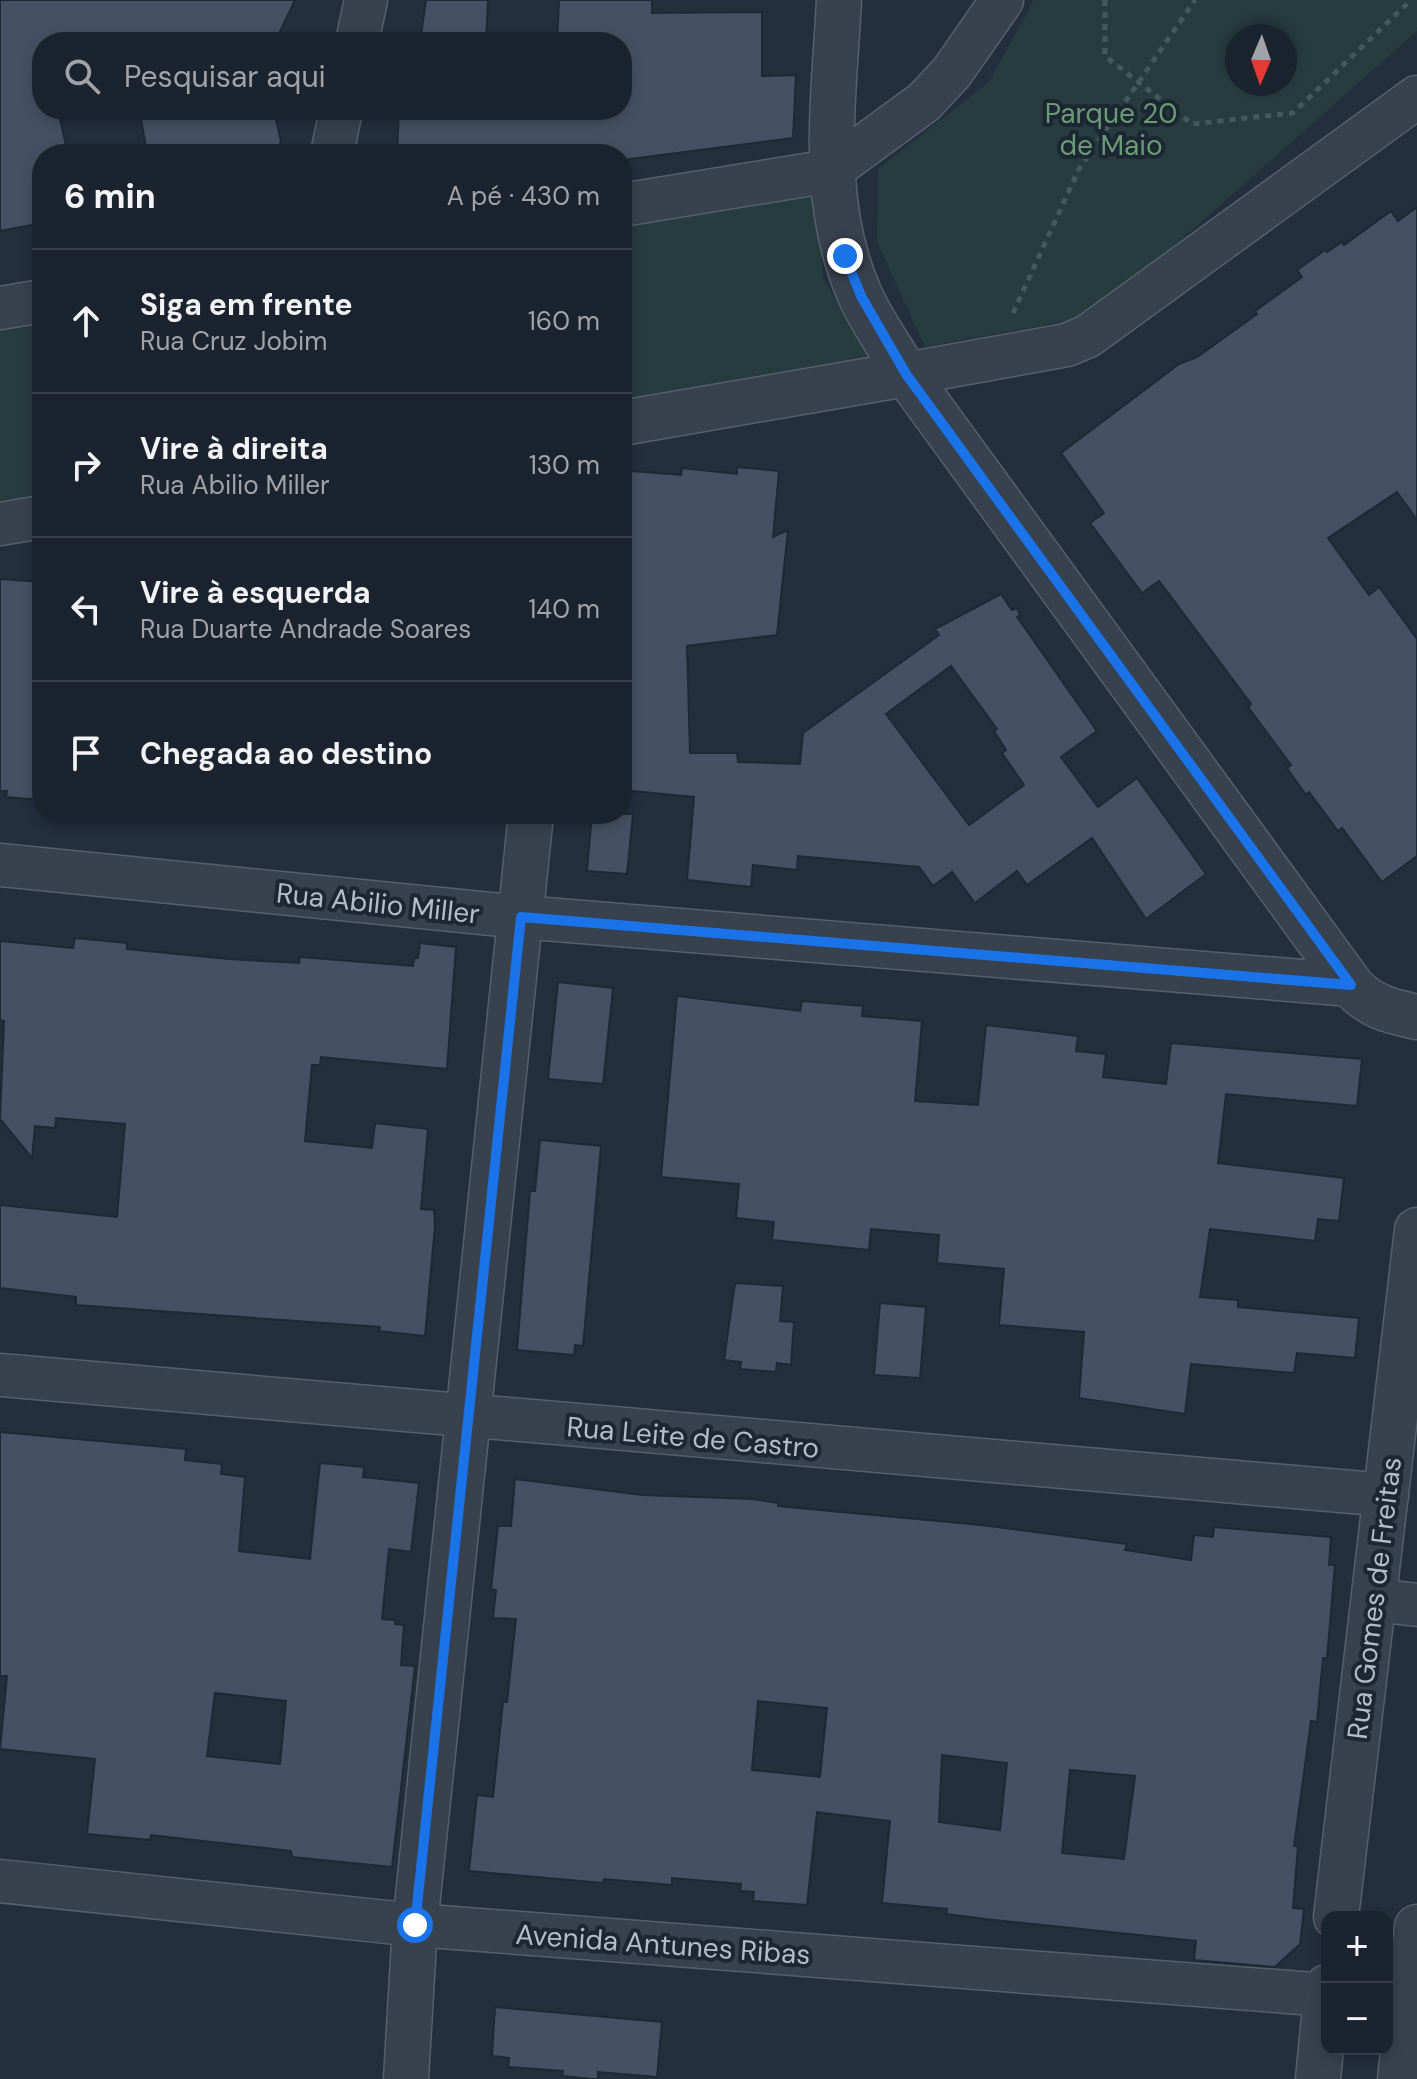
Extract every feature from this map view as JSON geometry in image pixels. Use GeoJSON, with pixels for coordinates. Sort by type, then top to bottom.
{"type":"FeatureCollection","features":[{"type":"Feature","properties":{"kind":"street"},"geometry":{"type":"LineString","coordinates":[[359,32],[366,0]]}},
{"type":"Feature","properties":{"kind":"street"},"geometry":{"type":"LineString","coordinates":[[839,0],[830,171],[845,256],[861,296],[906,374],[1351,985],[1363,999],[1380,1009],[1417,1017]]}},
{"type":"Feature","properties":{"kind":"street"},"geometry":{"type":"LineString","coordinates":[[632,203],[830,171],[924,102],[952,72],[1002,0]]}},
{"type":"Feature","properties":{"kind":"street"},"geometry":{"type":"LineString","coordinates":[[632,421],[1067,345],[1088,336],[1417,97]]}},
{"type":"Feature","properties":{"kind":"street"},"geometry":{"type":"LineString","coordinates":[[334,144],[339,120]]}},
{"type":"Feature","properties":{"kind":"street"},"geometry":{"type":"LineString","coordinates":[[0,308],[32,303]]}},
{"type":"Feature","properties":{"kind":"street"},"geometry":{"type":"LineString","coordinates":[[0,524],[32,519]]}},
{"type":"Feature","properties":{"kind":"street"},"geometry":{"type":"LineString","coordinates":[[406,2079],[415,1925],[530,824]]}},
{"type":"Feature","properties":{"kind":"street","name":"Rua Abilio Miller"},"geometry":{"type":"LineString","coordinates":[[0,865],[521,917],[1351,985]]}},
{"type":"Feature","properties":{"kind":"street","name":"Rua Gomes de Freitas"},"geometry":{"type":"LineString","coordinates":[[1337,1911],[1417,1230]]}},
{"type":"Feature","properties":{"kind":"street","name":"Rua Leite de Castro"},"geometry":{"type":"LineString","coordinates":[[0,1375],[469,1418],[1387,1495]]}},
{"type":"Feature","properties":{"kind":"street"},"geometry":{"type":"LineString","coordinates":[[1374,1600],[1417,1605]]}},
{"type":"Feature","properties":{"kind":"street","name":"Avenida Antunes Ribas"},"geometry":{"type":"LineString","coordinates":[[0,1881],[415,1925],[1321,1995]]}},
{"type":"Feature","properties":{"kind":"street"},"geometry":{"type":"LineString","coordinates":[[1400,2079],[1404,2009],[1417,1927]]}},
{"type":"Feature","properties":{"kind":"street"},"geometry":{"type":"LineString","coordinates":[[1318,2079],[1321,2048]]}},
{"type":"Feature","properties":{"kind":"path"},"geometry":{"type":"LineString","coordinates":[[1105,0],[1105,56],[1192,124],[1293,113],[1411,0]]}},
{"type":"Feature","properties":{"kind":"path"},"geometry":{"type":"LineString","coordinates":[[1009,319],[1079,169],[1195,0]]}},
{"type":"Feature","properties":{"kind":"green space","name":"Parque 20 de Maio"},"geometry":{"type":"Polygon","coordinates":[[[1034,0],[1417,0],[1417,31],[1095,316],[925,347],[877,242],[878,169],[989,82],[1034,0]]]}},
{"type":"Feature","properties":{"kind":"green space"},"geometry":{"type":"Polygon","coordinates":[[[817,187],[823,277],[878,373],[632,410],[632,218],[817,187]]]}},
{"type":"Feature","properties":{"kind":"green space"},"geometry":{"type":"Polygon","coordinates":[[[32,319],[32,501],[0,506],[0,324],[32,319]]]}},
{"type":"Feature","properties":{"kind":"building"},"geometry":{"type":"Polygon","coordinates":[[[0,0],[295,0],[280,32],[32,32],[32,120],[60,120],[66,144],[32,144],[32,225],[0,231],[0,0]]]}},
{"type":"Feature","properties":{"kind":"building"},"geometry":{"type":"Polygon","coordinates":[[[426,0],[488,0],[486,32],[421,32],[426,0]]]}},
{"type":"Feature","properties":{"kind":"building"},"geometry":{"type":"Polygon","coordinates":[[[559,0],[652,0],[652,13],[762,12],[762,76],[796,75],[793,138],[632,159],[632,144],[397,144],[399,120],[632,120],[632,32],[557,32],[559,0]]]}},
{"type":"Feature","properties":{"kind":"building"},"geometry":{"type":"Polygon","coordinates":[[[141,120],[276,120],[281,142],[280,144],[145,144],[141,120]]]}},
{"type":"Feature","properties":{"kind":"building"},"geometry":{"type":"Polygon","coordinates":[[[1417,207],[1417,520],[1397,492],[1328,538],[1369,595],[1379,587],[1417,639],[1417,856],[1382,882],[1342,828],[1338,831],[1309,792],[1306,795],[1287,768],[1291,765],[1248,707],[1251,704],[1159,581],[1142,593],[1090,523],[1104,513],[1061,453],[1179,364],[1197,357],[1257,314],[1255,311],[1302,277],[1297,270],[1325,250],[1327,252],[1342,242],[1344,245],[1391,211],[1398,221],[1417,207]]]}},
{"type":"Feature","properties":{"kind":"building"},"geometry":{"type":"Polygon","coordinates":[[[737,467],[779,471],[773,537],[788,530],[777,635],[687,646],[690,753],[737,753],[738,762],[800,764],[803,733],[939,635],[935,629],[1001,594],[1012,610],[1017,608],[1020,615],[1017,617],[1097,731],[1061,757],[1098,807],[1137,778],[1206,874],[1146,919],[1092,838],[1027,885],[1017,871],[975,903],[952,872],[933,886],[919,867],[798,856],[797,870],[753,865],[751,887],[687,880],[694,797],[632,791],[632,471],[681,475],[682,468],[737,474],[737,467]],[[951,666],[886,714],[969,825],[1024,785],[1002,753],[1006,750],[994,731],[997,729],[951,666]]]}},
{"type":"Feature","properties":{"kind":"building"},"geometry":{"type":"Polygon","coordinates":[[[0,579],[32,581],[32,799],[6,797],[7,791],[0,791],[0,579]]]}},
{"type":"Feature","properties":{"kind":"building"},"geometry":{"type":"Polygon","coordinates":[[[591,824],[632,824],[627,874],[587,871],[591,824]]]}},
{"type":"Feature","properties":{"kind":"building"},"geometry":{"type":"Polygon","coordinates":[[[75,938],[127,943],[127,949],[229,959],[299,963],[300,957],[413,966],[414,958],[418,958],[420,943],[456,947],[447,1069],[321,1057],[320,1065],[312,1065],[305,1141],[372,1148],[375,1123],[428,1129],[421,1209],[434,1210],[435,1226],[425,1336],[379,1331],[380,1327],[76,1305],[76,1297],[0,1288],[0,1205],[117,1217],[125,1124],[56,1118],[55,1128],[35,1126],[32,1158],[0,1119],[4,1021],[0,1020],[0,941],[73,948],[75,938]]]}},
{"type":"Feature","properties":{"kind":"building"},"geometry":{"type":"Polygon","coordinates":[[[558,982],[613,988],[603,1084],[548,1079],[558,982]]]}},
{"type":"Feature","properties":{"kind":"building"},"geometry":{"type":"Polygon","coordinates":[[[677,996],[800,1011],[802,1001],[863,1006],[862,1016],[922,1021],[915,1101],[978,1105],[986,1025],[1078,1036],[1076,1051],[1106,1054],[1103,1077],[1166,1084],[1171,1043],[1362,1059],[1357,1106],[1226,1094],[1218,1163],[1344,1178],[1339,1221],[1318,1219],[1315,1241],[1210,1229],[1200,1297],[1238,1300],[1238,1307],[1359,1318],[1355,1358],[1297,1353],[1294,1373],[1191,1364],[1185,1414],[1079,1398],[1084,1332],[999,1325],[1004,1269],[937,1263],[939,1235],[871,1229],[869,1250],[772,1240],[774,1222],[736,1218],[739,1184],[661,1177],[677,996]]]}},
{"type":"Feature","properties":{"kind":"building"},"geometry":{"type":"Polygon","coordinates":[[[540,1140],[601,1146],[583,1346],[575,1345],[574,1355],[517,1350],[530,1191],[535,1191],[540,1140]]]}},
{"type":"Feature","properties":{"kind":"building"},"geometry":{"type":"Polygon","coordinates":[[[735,1283],[783,1286],[780,1321],[794,1322],[791,1365],[777,1363],[776,1372],[740,1369],[741,1362],[724,1360],[735,1283]]]}},
{"type":"Feature","properties":{"kind":"building"},"geometry":{"type":"Polygon","coordinates":[[[880,1303],[926,1307],[920,1378],[874,1375],[880,1303]]]}},
{"type":"Feature","properties":{"kind":"building"},"geometry":{"type":"Polygon","coordinates":[[[0,1432],[186,1449],[185,1460],[222,1464],[221,1474],[245,1477],[239,1551],[310,1559],[320,1463],[364,1467],[363,1477],[419,1483],[411,1552],[389,1549],[382,1619],[395,1620],[395,1624],[404,1625],[401,1665],[415,1666],[392,1867],[292,1857],[291,1851],[151,1835],[150,1840],[87,1834],[95,1759],[0,1749],[7,1676],[0,1676],[0,1432]],[[215,1693],[207,1756],[280,1764],[286,1701],[215,1693]]]}},
{"type":"Feature","properties":{"kind":"building"},"geometry":{"type":"Polygon","coordinates":[[[515,1479],[642,1495],[752,1499],[778,1503],[778,1506],[981,1525],[1127,1544],[1125,1550],[1191,1560],[1194,1535],[1213,1537],[1214,1527],[1331,1537],[1329,1565],[1335,1565],[1327,1658],[1323,1658],[1317,1722],[1311,1721],[1294,1846],[1298,1846],[1293,1908],[1304,1909],[1300,1944],[1275,1967],[1194,1960],[1196,1941],[985,1919],[946,1914],[947,1909],[882,1903],[890,1821],[817,1812],[807,1905],[753,1901],[754,1892],[740,1891],[741,1884],[672,1878],[672,1885],[604,1879],[603,1883],[469,1871],[477,1795],[493,1797],[503,1702],[507,1702],[516,1619],[493,1618],[496,1590],[491,1589],[498,1526],[511,1526],[515,1479]],[[758,1701],[752,1770],[820,1777],[827,1708],[758,1701]],[[942,1755],[939,1822],[1000,1830],[1007,1763],[942,1755]],[[1070,1770],[1062,1853],[1124,1859],[1135,1776],[1070,1770]]]}},
{"type":"Feature","properties":{"kind":"building"},"geometry":{"type":"Polygon","coordinates":[[[495,2007],[662,2022],[657,2077],[598,2072],[598,2079],[593,2079],[562,2076],[563,2071],[508,2067],[509,2058],[492,2056],[495,2007]]]}},
{"type":"Feature","properties":{"kind":"route"},"geometry":{"type":"LineString","coordinates":[[415,1925],[521,917],[1351,985],[906,374],[861,296],[845,256]]}}]}
